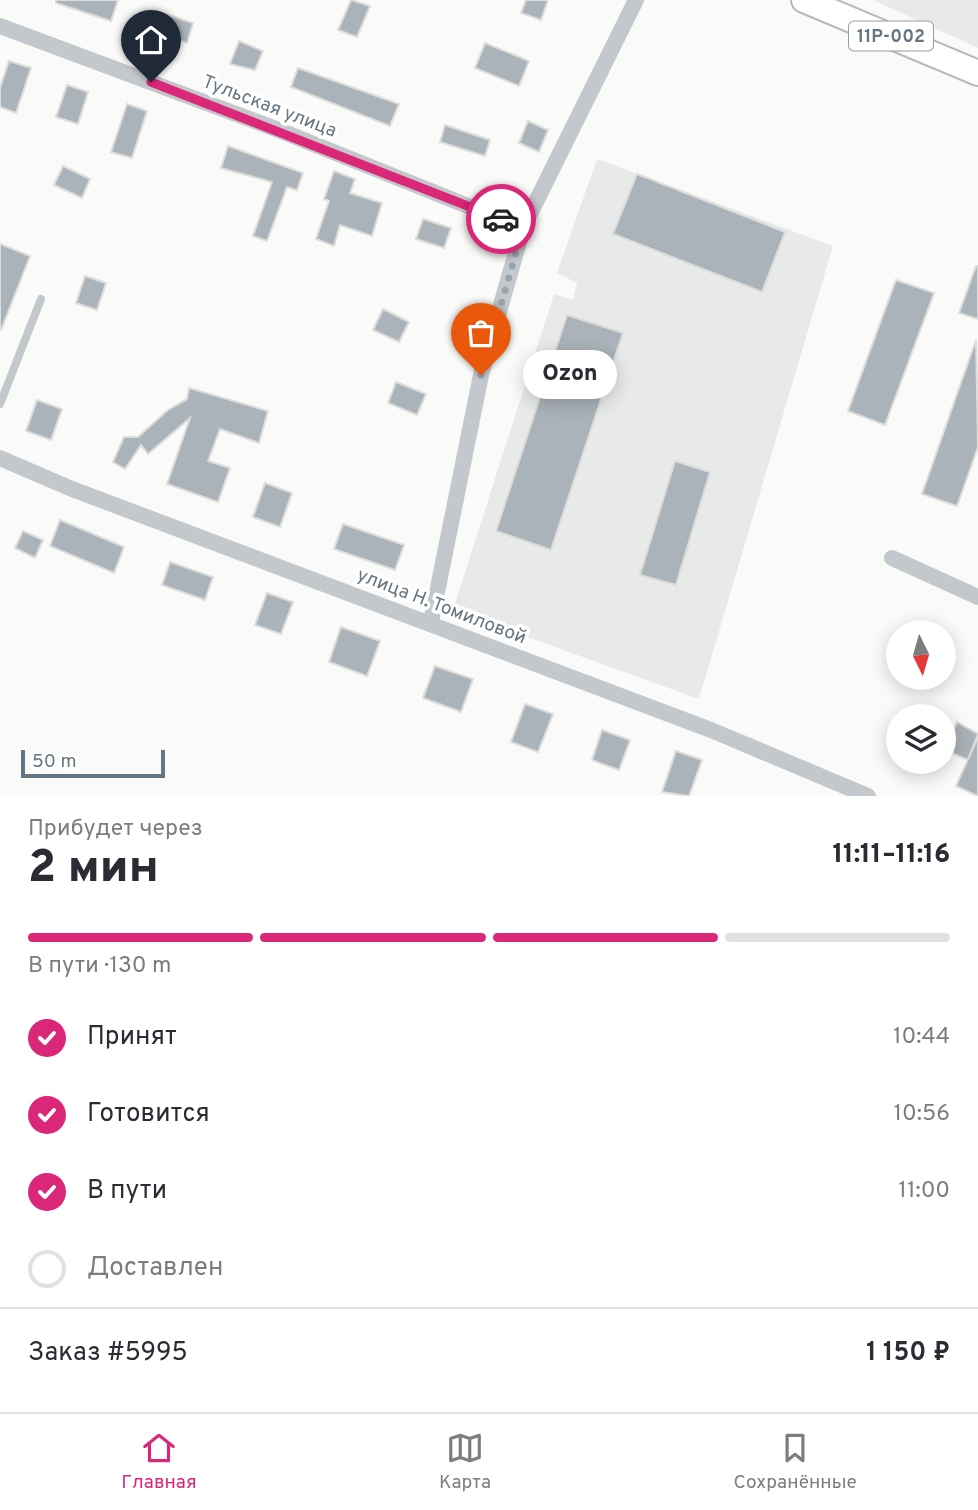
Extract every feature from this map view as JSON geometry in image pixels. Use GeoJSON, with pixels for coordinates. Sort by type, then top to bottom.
{"type":"FeatureCollection","features":[{"type":"Feature","properties":{"kind":"main road","name":"11Р-002"},"geometry":{"type":"LineString","coordinates":[[804,0],[978,73]]}},
{"type":"Feature","properties":{"kind":"street"},"geometry":{"type":"LineString","coordinates":[[431,622],[481,375],[523,228],[636,0]]}},
{"type":"Feature","properties":{"kind":"street","name":"Тульская улица"},"geometry":{"type":"LineString","coordinates":[[0,26],[276,129],[523,228]]}},
{"type":"Feature","properties":{"kind":"street","name":"улица Н. Томиловой"},"geometry":{"type":"LineString","coordinates":[[0,458],[72,489],[431,622],[711,730],[868,796]]}},
{"type":"Feature","properties":{"kind":"street"},"geometry":{"type":"LineString","coordinates":[[892,558],[978,597]]}},
{"type":"Feature","properties":{"kind":"lane"},"geometry":{"type":"LineString","coordinates":[[0,404],[41,299]]}},
{"type":"Feature","properties":{"kind":"shaded area"},"geometry":{"type":"Polygon","coordinates":[[[873,0],[978,0],[978,48],[873,0]]]}},
{"type":"Feature","properties":{"kind":"shaded area"},"geometry":{"type":"Polygon","coordinates":[[[597,159],[833,246],[699,699],[453,610],[554,294],[573,300],[577,283],[557,273],[597,159]]]}},
{"type":"Feature","properties":{"kind":"building"},"geometry":{"type":"Polygon","coordinates":[[[56,0],[118,0],[111,21],[56,3],[56,0]]]}},
{"type":"Feature","properties":{"kind":"building"},"geometry":{"type":"Polygon","coordinates":[[[351,0],[370,6],[357,37],[338,30],[351,0]]]}},
{"type":"Feature","properties":{"kind":"building"},"geometry":{"type":"Polygon","coordinates":[[[526,0],[548,0],[541,20],[521,13],[526,0]]]}},
{"type":"Feature","properties":{"kind":"building"},"geometry":{"type":"Polygon","coordinates":[[[159,12],[193,23],[187,43],[153,32],[159,12]]]}},
{"type":"Feature","properties":{"kind":"building"},"geometry":{"type":"Polygon","coordinates":[[[239,41],[263,51],[255,70],[230,64],[239,41]]]}},
{"type":"Feature","properties":{"kind":"building"},"geometry":{"type":"Polygon","coordinates":[[[485,43],[529,61],[519,86],[475,68],[485,43]]]}},
{"type":"Feature","properties":{"kind":"building"},"geometry":{"type":"Polygon","coordinates":[[[9,61],[31,68],[16,113],[0,107],[0,88],[9,61]]]}},
{"type":"Feature","properties":{"kind":"building"},"geometry":{"type":"Polygon","coordinates":[[[298,68],[399,104],[390,126],[291,87],[298,68]]]}},
{"type":"Feature","properties":{"kind":"building"},"geometry":{"type":"Polygon","coordinates":[[[67,85],[88,92],[78,124],[56,117],[67,85]]]}},
{"type":"Feature","properties":{"kind":"building"},"geometry":{"type":"Polygon","coordinates":[[[127,104],[147,111],[132,158],[111,152],[127,104]]]}},
{"type":"Feature","properties":{"kind":"building"},"geometry":{"type":"Polygon","coordinates":[[[528,121],[548,130],[539,152],[519,143],[528,121]]]}},
{"type":"Feature","properties":{"kind":"building"},"geometry":{"type":"Polygon","coordinates":[[[445,125],[490,140],[485,156],[440,142],[445,125]]]}},
{"type":"Feature","properties":{"kind":"building"},"geometry":{"type":"Polygon","coordinates":[[[228,146],[303,173],[297,190],[287,187],[267,241],[253,236],[272,182],[221,168],[228,146]]]}},
{"type":"Feature","properties":{"kind":"building"},"geometry":{"type":"Polygon","coordinates":[[[63,166],[90,179],[82,198],[54,185],[63,166]]]}},
{"type":"Feature","properties":{"kind":"building"},"geometry":{"type":"Polygon","coordinates":[[[334,171],[355,179],[350,193],[382,203],[372,236],[340,225],[334,246],[316,239],[329,201],[324,199],[334,171]]]}},
{"type":"Feature","properties":{"kind":"building"},"geometry":{"type":"Polygon","coordinates":[[[637,174],[785,232],[762,292],[613,234],[637,174]]]}},
{"type":"Feature","properties":{"kind":"building"},"geometry":{"type":"Polygon","coordinates":[[[423,219],[451,228],[444,248],[416,239],[423,219]]]}},
{"type":"Feature","properties":{"kind":"building"},"geometry":{"type":"Polygon","coordinates":[[[0,244],[30,256],[1,330],[0,330],[0,244]]]}},
{"type":"Feature","properties":{"kind":"building"},"geometry":{"type":"Polygon","coordinates":[[[978,266],[978,319],[959,313],[978,266]]]}},
{"type":"Feature","properties":{"kind":"building"},"geometry":{"type":"Polygon","coordinates":[[[85,276],[106,283],[97,310],[76,303],[85,276]]]}},
{"type":"Feature","properties":{"kind":"building"},"geometry":{"type":"Polygon","coordinates":[[[896,280],[934,293],[885,425],[848,411],[896,280]]]}},
{"type":"Feature","properties":{"kind":"building"},"geometry":{"type":"Polygon","coordinates":[[[383,309],[409,322],[399,342],[373,330],[383,309]]]}},
{"type":"Feature","properties":{"kind":"building"},"geometry":{"type":"Polygon","coordinates":[[[567,315],[623,333],[551,550],[496,531],[567,315]]]}},
{"type":"Feature","properties":{"kind":"building"},"geometry":{"type":"Polygon","coordinates":[[[976,340],[978,447],[957,506],[922,494],[976,340]]]}},
{"type":"Feature","properties":{"kind":"building"},"geometry":{"type":"Polygon","coordinates":[[[396,382],[426,394],[417,415],[388,403],[396,382]]]}},
{"type":"Feature","properties":{"kind":"building"},"geometry":{"type":"Polygon","coordinates":[[[189,388],[268,411],[259,443],[220,429],[208,461],[230,468],[218,502],[167,484],[190,418],[148,454],[141,445],[125,469],[113,462],[124,437],[138,437],[168,410],[187,399],[189,388]]]}},
{"type":"Feature","properties":{"kind":"building"},"geometry":{"type":"Polygon","coordinates":[[[37,400],[62,409],[51,440],[26,431],[37,400]]]}},
{"type":"Feature","properties":{"kind":"building"},"geometry":{"type":"Polygon","coordinates":[[[675,461],[710,472],[676,585],[640,575],[675,461]]]}},
{"type":"Feature","properties":{"kind":"building"},"geometry":{"type":"Polygon","coordinates":[[[265,483],[292,493],[280,527],[253,517],[265,483]]]}},
{"type":"Feature","properties":{"kind":"building"},"geometry":{"type":"Polygon","coordinates":[[[60,520],[124,547],[114,573],[50,546],[60,520]]]}},
{"type":"Feature","properties":{"kind":"building"},"geometry":{"type":"Polygon","coordinates":[[[343,524],[404,545],[395,570],[334,549],[343,524]]]}},
{"type":"Feature","properties":{"kind":"building"},"geometry":{"type":"Polygon","coordinates":[[[23,531],[43,540],[35,558],[15,548],[23,531]]]}},
{"type":"Feature","properties":{"kind":"building"},"geometry":{"type":"Polygon","coordinates":[[[170,562],[213,577],[205,600],[162,585],[170,562]]]}},
{"type":"Feature","properties":{"kind":"building"},"geometry":{"type":"Polygon","coordinates":[[[267,593],[293,602],[281,634],[255,625],[267,593]]]}},
{"type":"Feature","properties":{"kind":"building"},"geometry":{"type":"Polygon","coordinates":[[[341,627],[380,641],[367,676],[329,662],[341,627]]]}},
{"type":"Feature","properties":{"kind":"building"},"geometry":{"type":"Polygon","coordinates":[[[435,666],[473,679],[461,712],[423,698],[435,666]]]}},
{"type":"Feature","properties":{"kind":"building"},"geometry":{"type":"Polygon","coordinates":[[[525,704],[553,714],[538,752],[511,742],[525,704]]]}},
{"type":"Feature","properties":{"kind":"building"},"geometry":{"type":"Polygon","coordinates":[[[957,722],[978,734],[968,760],[956,755],[957,722]]]}},
{"type":"Feature","properties":{"kind":"building"},"geometry":{"type":"Polygon","coordinates":[[[602,730],[630,740],[619,770],[592,760],[602,730]]]}},
{"type":"Feature","properties":{"kind":"building"},"geometry":{"type":"Polygon","coordinates":[[[978,737],[978,796],[956,786],[978,737]]]}},
{"type":"Feature","properties":{"kind":"building"},"geometry":{"type":"Polygon","coordinates":[[[676,751],[702,760],[689,796],[662,792],[676,751]]]}},
{"type":"Feature","properties":{"kind":"way so far"},"geometry":{"type":"LineString","coordinates":[[481,375],[523,228],[501,219]]}},
{"type":"Feature","properties":{"kind":"place","name":"Ozon"},"geometry":{"type":"Point","coordinates":[481,375]}},
{"type":"Feature","properties":{"kind":"route"},"geometry":{"type":"LineString","coordinates":[[151,82],[501,219]]}}]}
